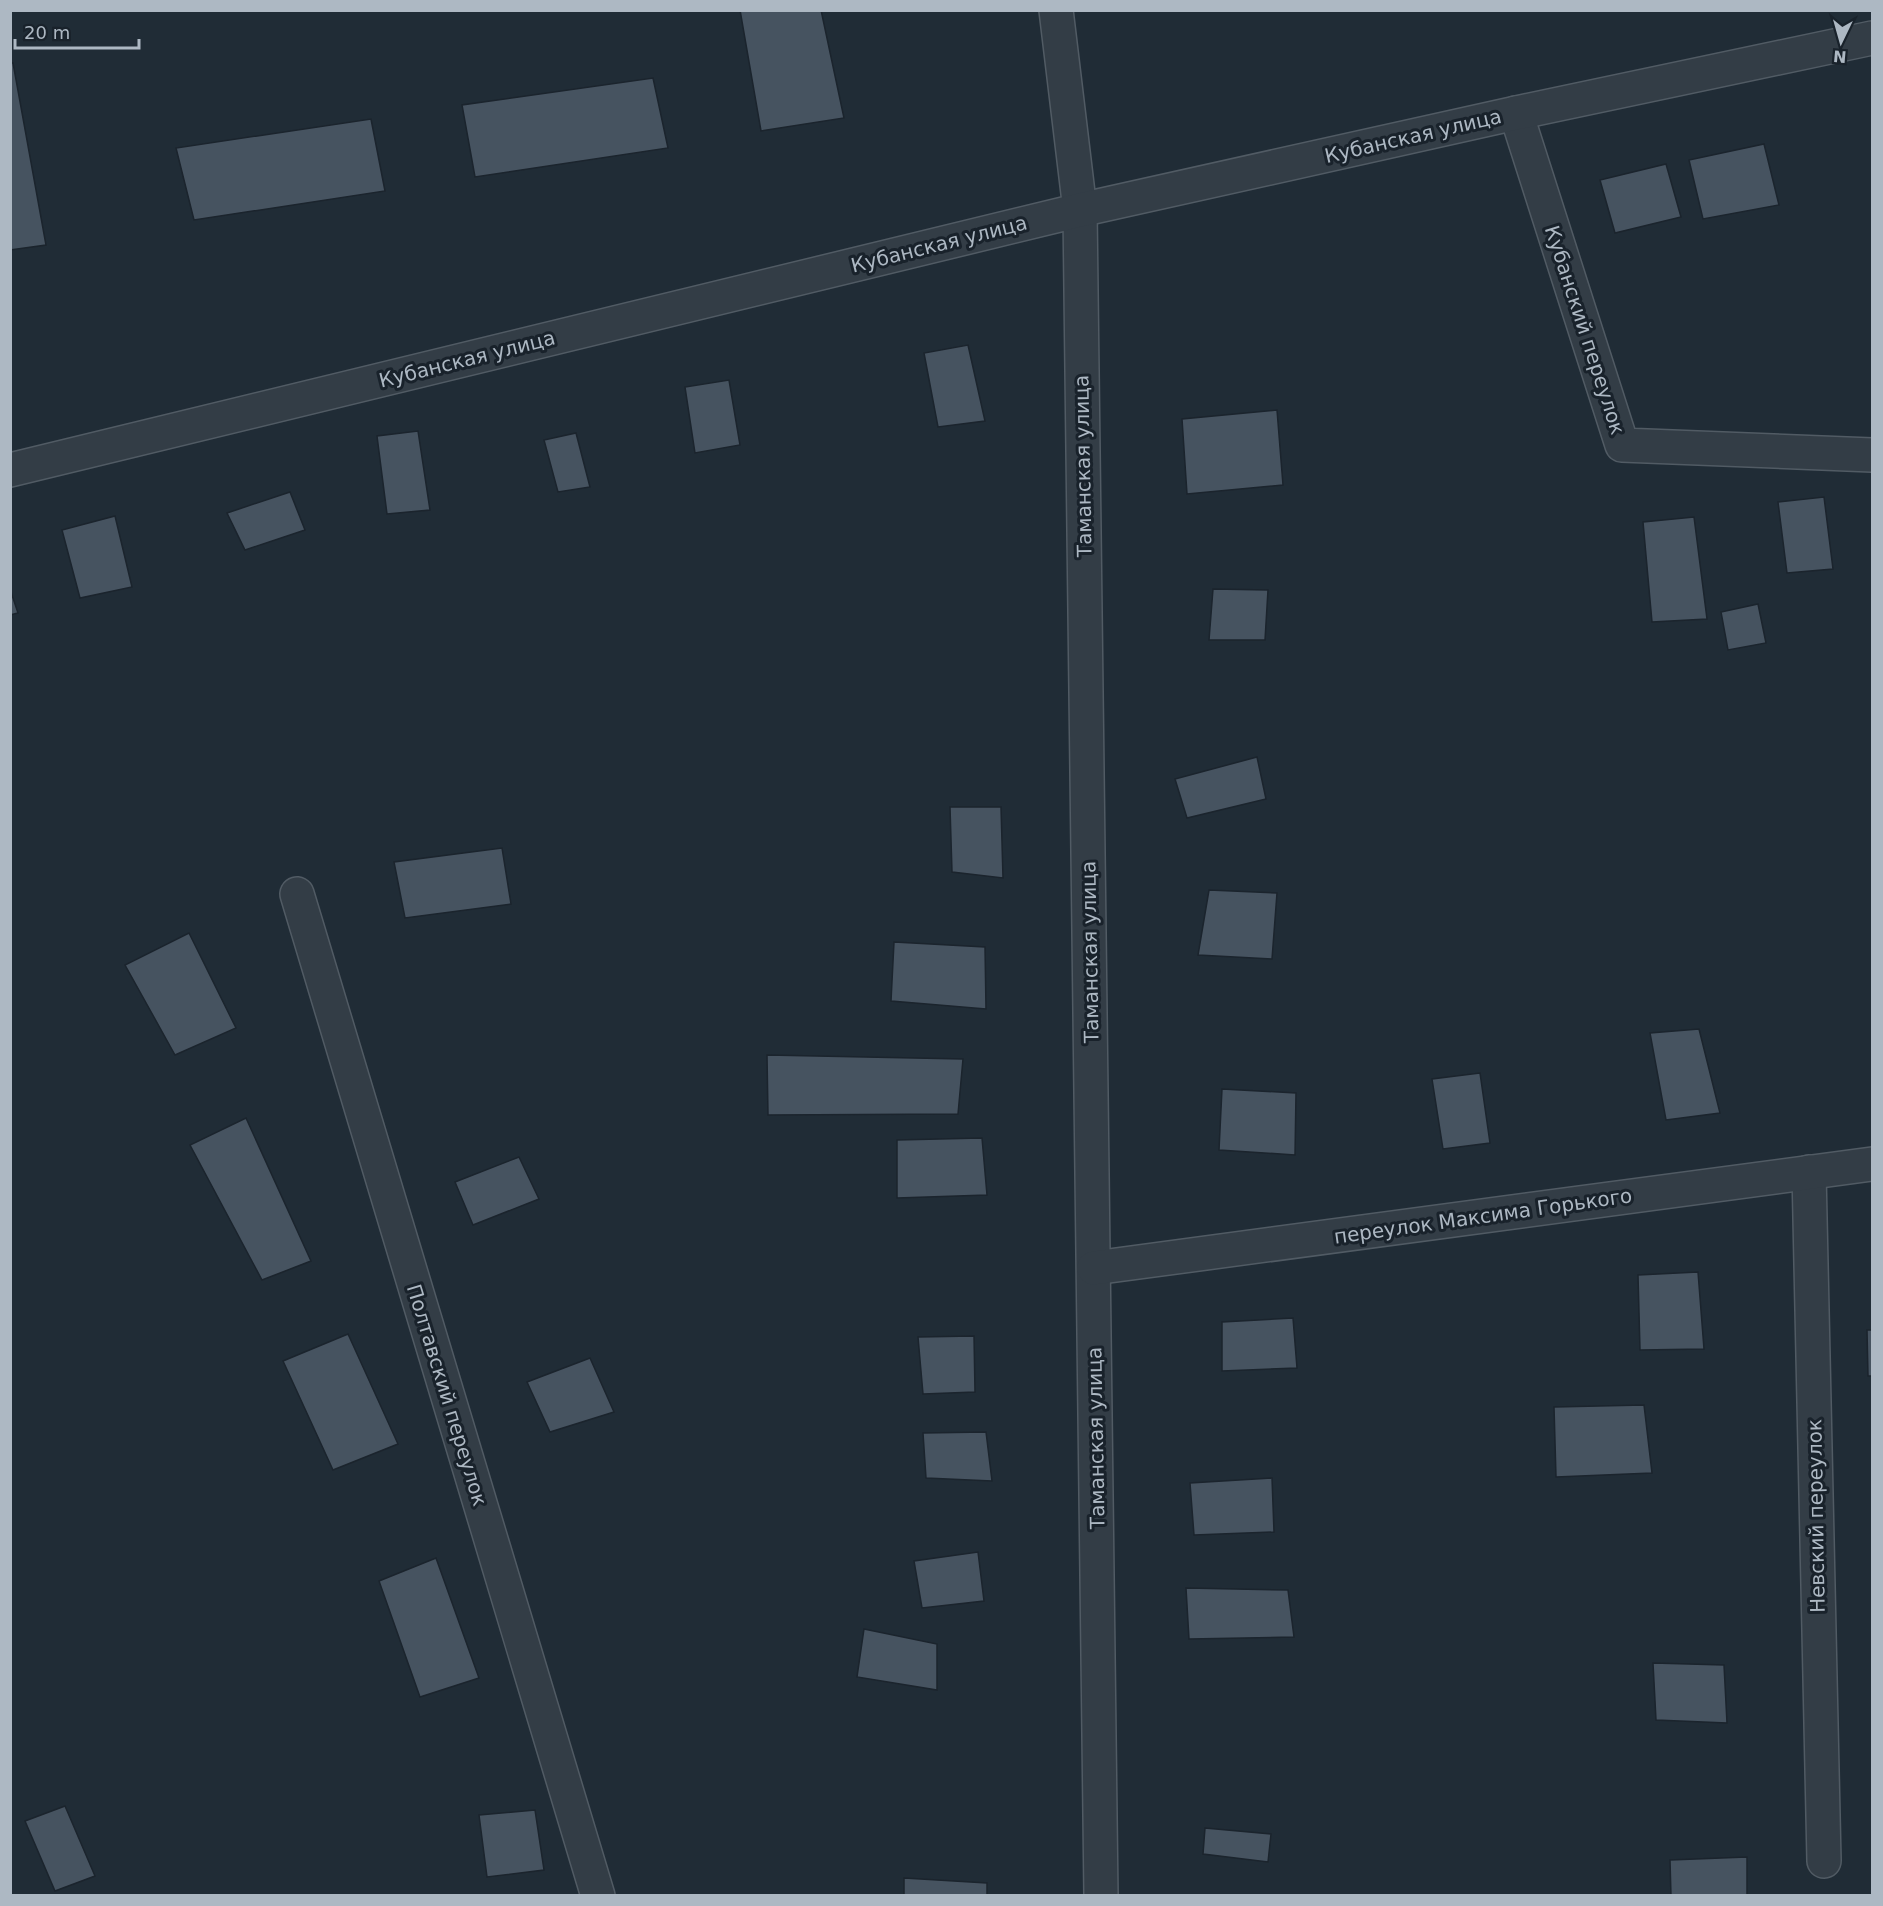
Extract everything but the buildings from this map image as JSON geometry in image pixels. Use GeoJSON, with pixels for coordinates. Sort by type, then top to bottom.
{"type":"FeatureCollection","features":[{"type":"Feature","properties":{"kind":"street","name":"Таманская улица"},"geometry":{"type":"LineString","coordinates":[[1056,10],[1080,210],[1101,1896]]}},
{"type":"Feature","properties":{"kind":"street","name":"Кубанская улица"},"geometry":{"type":"LineString","coordinates":[[10,470],[1080,210],[1516,113],[1872,38]]}},
{"type":"Feature","properties":{"kind":"street","name":"Кубанский переулок"},"geometry":{"type":"LineString","coordinates":[[1516,113],[1622,445],[1872,455]]}},
{"type":"Feature","properties":{"kind":"street","name":"Полтавский переулок"},"geometry":{"type":"LineString","coordinates":[[297,894],[598,1896]]}},
{"type":"Feature","properties":{"kind":"street","name":"переулок Максима Горького"},"geometry":{"type":"LineString","coordinates":[[1094,1268],[1872,1164]]}},
{"type":"Feature","properties":{"kind":"street","name":"Невский переулок"},"geometry":{"type":"LineString","coordinates":[[1809,1172],[1824,1861]]}}]}
